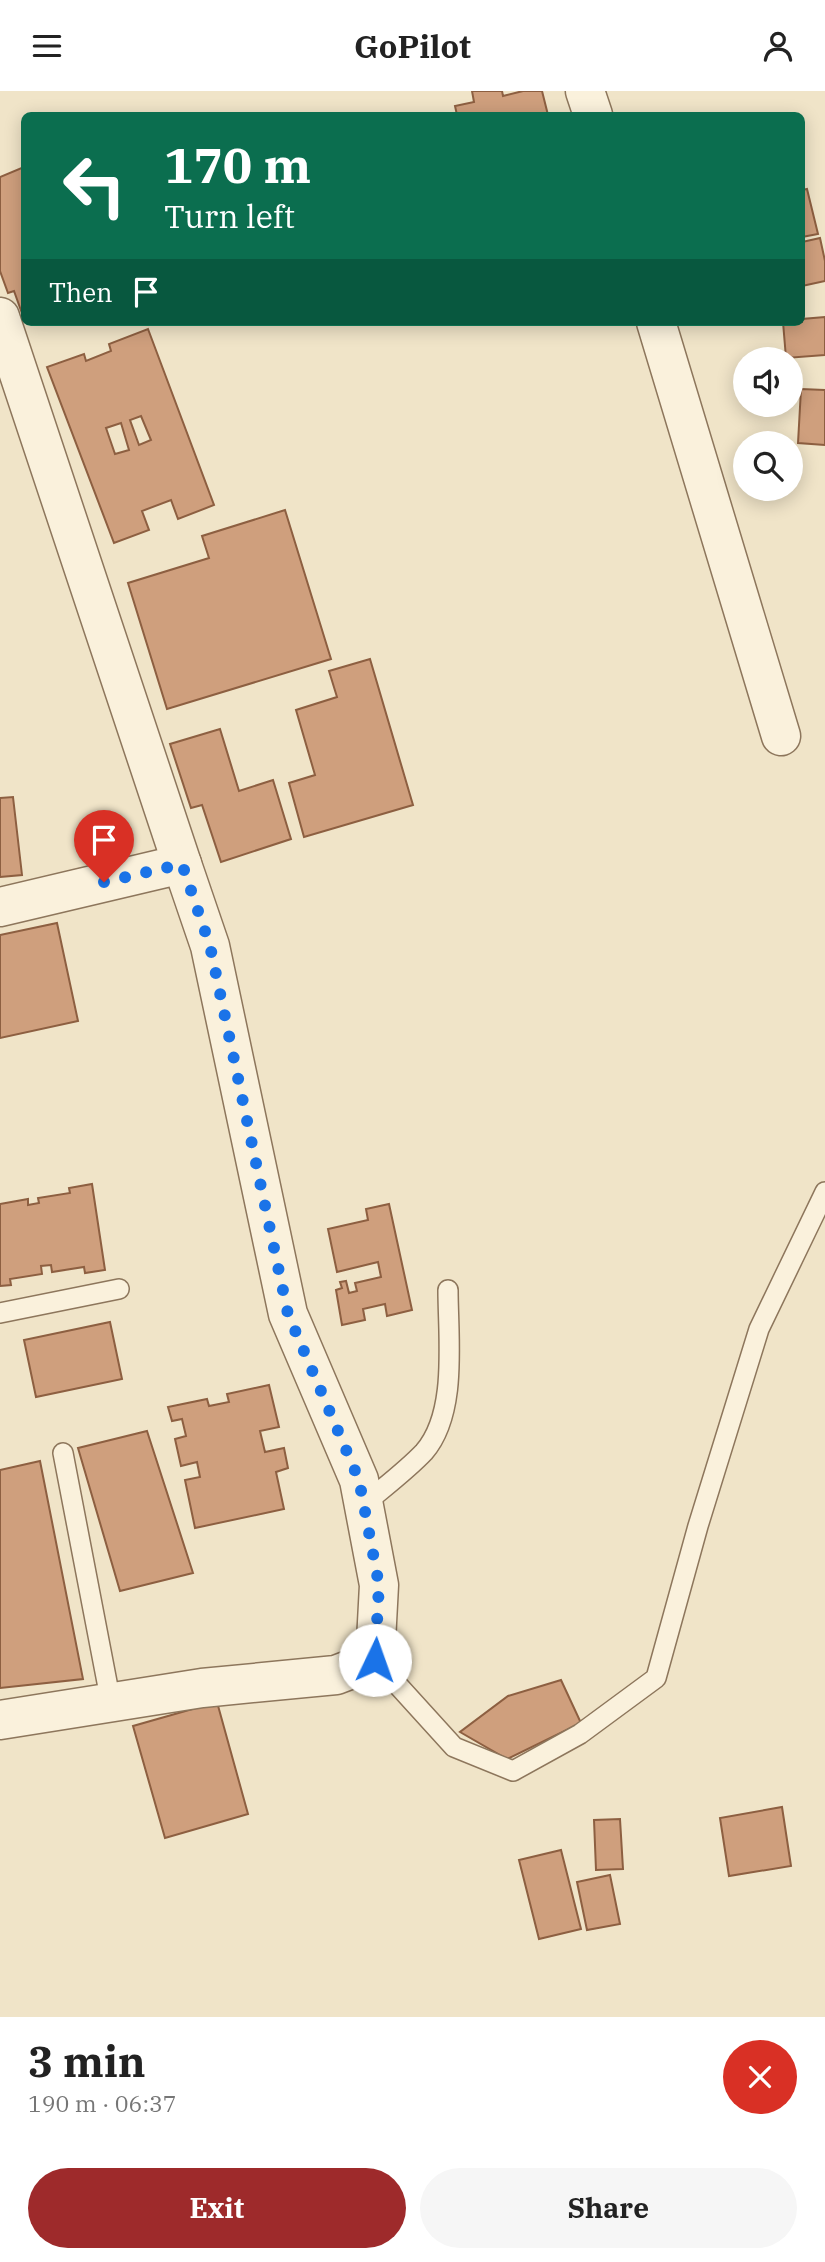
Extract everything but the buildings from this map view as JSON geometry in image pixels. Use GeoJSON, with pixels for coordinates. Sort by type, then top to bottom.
{"type":"FeatureCollection","features":[{"type":"Feature","properties":{"kind":"street"},"geometry":{"type":"LineString","coordinates":[[585,91],[592,112]]}},
{"type":"Feature","properties":{"kind":"street"},"geometry":{"type":"LineString","coordinates":[[0,317],[210,946],[288,1314],[359,1480],[379,1585],[375,1660],[336,1675],[202,1688],[0,1720]]}},
{"type":"Feature","properties":{"kind":"street"},"geometry":{"type":"LineString","coordinates":[[657,326],[781,736]]}},
{"type":"Feature","properties":{"kind":"street"},"geometry":{"type":"LineString","coordinates":[[0,907],[182,864]]}},
{"type":"Feature","properties":{"kind":"lane"},"geometry":{"type":"LineString","coordinates":[[375,1660],[454,1747],[513,1772],[580,1734],[656,1678],[698,1527],[759,1329],[825,1192]]}},
{"type":"Feature","properties":{"kind":"lane"},"geometry":{"type":"LineString","coordinates":[[0,1313],[120,1289]]}},
{"type":"Feature","properties":{"kind":"lane"},"geometry":{"type":"LineString","coordinates":[[363,1505],[425,1451],[442,1421],[449,1367],[448,1290]]}},
{"type":"Feature","properties":{"kind":"lane"},"geometry":{"type":"LineString","coordinates":[[63,1453],[111,1703]]}},
{"type":"Feature","properties":{"kind":"route"},"geometry":{"type":"LineString","coordinates":[[104,882],[182,864],[210,946],[288,1314],[359,1480],[379,1585],[375,1660]]}}]}
